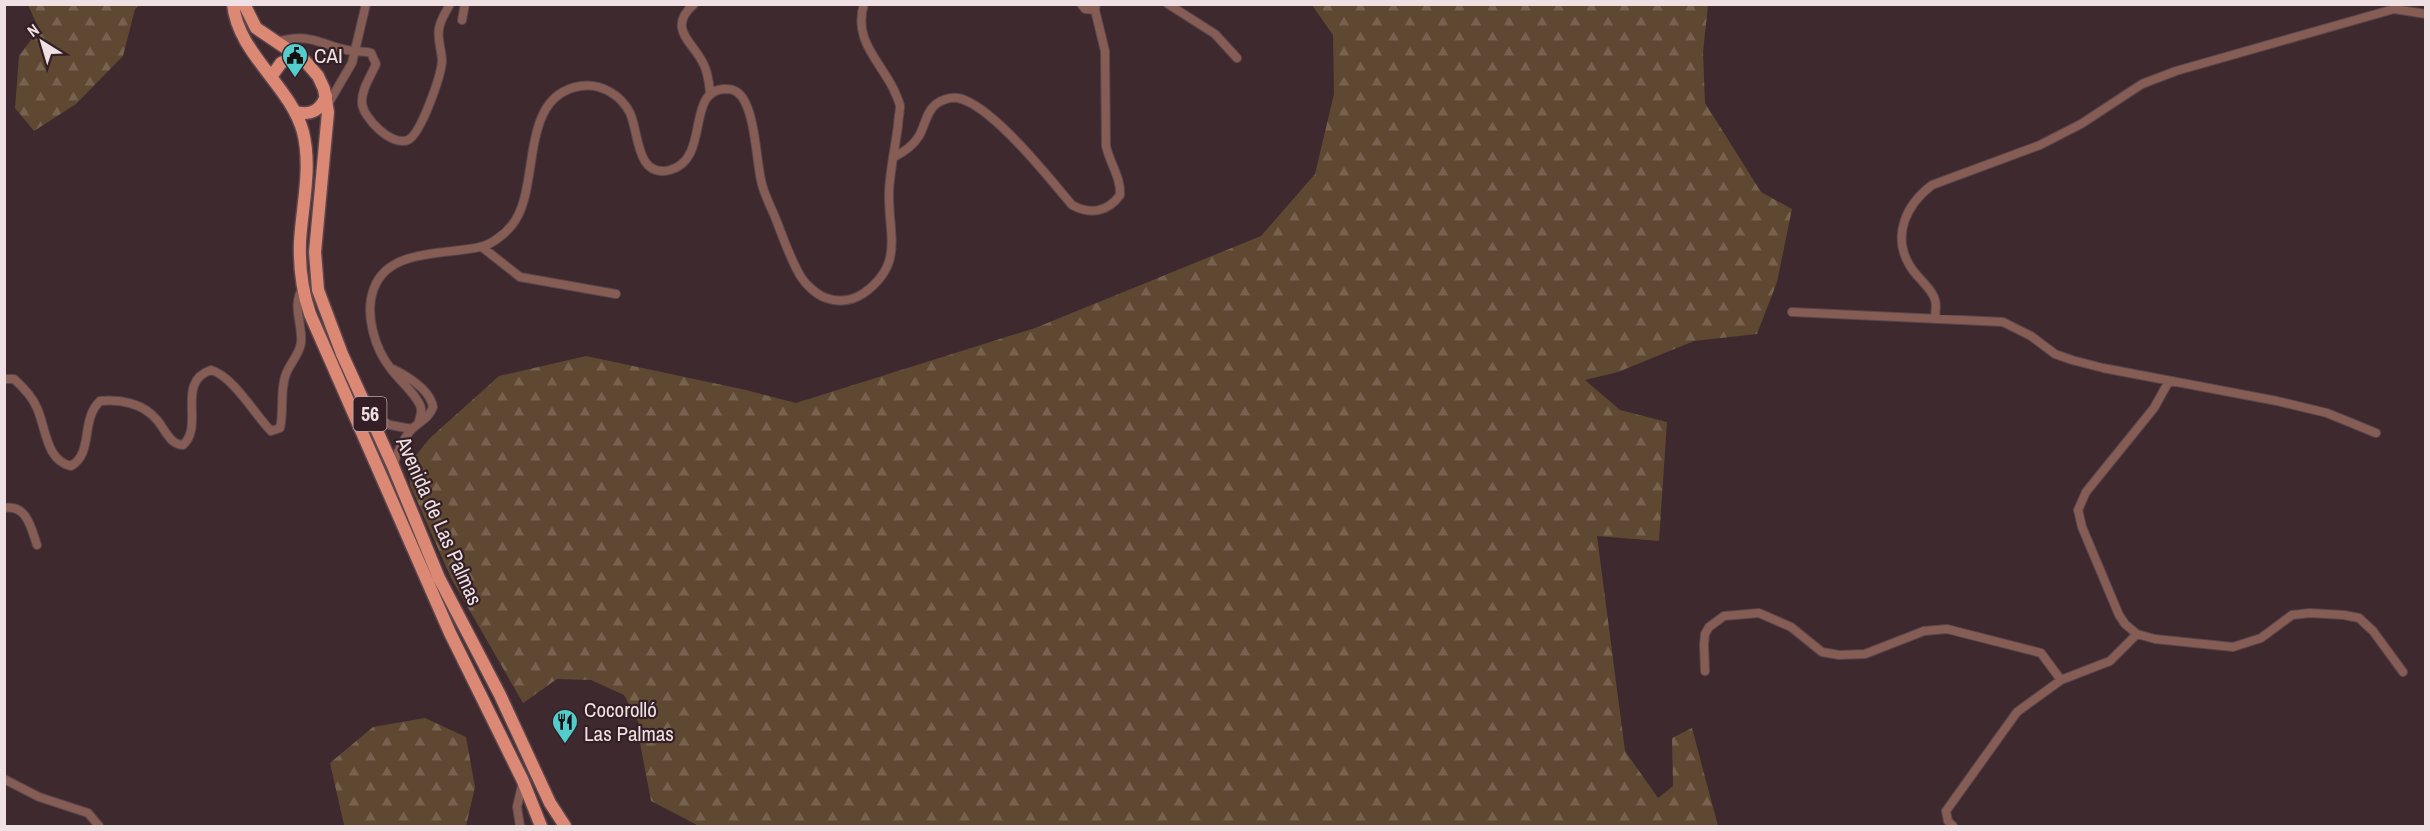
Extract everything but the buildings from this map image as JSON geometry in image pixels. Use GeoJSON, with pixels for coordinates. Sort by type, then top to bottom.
{"type":"FeatureCollection","features":[{"type":"Feature","properties":{"kind":"main road","name":"Avenida de Las Palmas"},"geometry":{"type":"LineString","coordinates":[[233,4],[239,29],[296,112],[303,131],[306,150],[306,180],[300,241],[303,288],[324,349],[443,618],[523,781],[541,826]]}},
{"type":"Feature","properties":{"kind":"main road"},"geometry":{"type":"LineString","coordinates":[[244,4],[256,28],[296,55],[312,69],[327,100],[314,111],[302,114],[296,112]]}},
{"type":"Feature","properties":{"kind":"main road"},"geometry":{"type":"LineString","coordinates":[[271,77],[281,63],[296,55]]}},
{"type":"Feature","properties":{"kind":"main road","name":"Avenida de Las Palmas"},"geometry":{"type":"LineString","coordinates":[[327,100],[315,270],[318,290],[439,578],[500,694],[550,803],[565,826]]}},
{"type":"Feature","properties":{"kind":"street"},"geometry":{"type":"LineString","coordinates":[[327,100],[352,63],[366,4]]}},
{"type":"Feature","properties":{"kind":"street"},"geometry":{"type":"LineString","coordinates":[[276,42],[309,38],[354,51],[368,52],[374,56],[376,61],[362,102],[365,113],[386,136],[397,141],[407,141],[413,136],[420,123],[435,86],[442,62],[439,26],[450,4]]}},
{"type":"Feature","properties":{"kind":"street"},"geometry":{"type":"LineString","coordinates":[[462,20],[465,4]]}},
{"type":"Feature","properties":{"kind":"street"},"geometry":{"type":"LineString","coordinates":[[694,4],[683,17],[681,25],[684,36],[704,63],[710,92]]}},
{"type":"Feature","properties":{"kind":"street"},"geometry":{"type":"LineString","coordinates":[[415,427],[421,412],[419,404],[389,367],[376,342],[371,314],[374,288],[380,278],[397,264],[408,259],[482,247],[503,234],[520,212],[534,139],[544,113],[549,104],[559,96],[578,86],[593,86],[609,90],[630,112],[645,162],[654,169],[670,170],[682,163],[691,152],[704,100],[710,92],[730,89],[741,95],[747,106],[761,183],[802,279],[825,298],[850,301],[881,279],[888,267],[892,251],[889,190],[900,105],[891,84],[861,33],[860,17],[864,4]]}},
{"type":"Feature","properties":{"kind":"street"},"geometry":{"type":"LineString","coordinates":[[894,157],[909,148],[919,136],[934,106],[944,99],[957,98],[974,105],[1009,134],[1072,205],[1081,210],[1092,211],[1108,208],[1120,195],[1120,184],[1106,146],[1105,51],[1096,7],[1085,9],[1080,4]]}},
{"type":"Feature","properties":{"kind":"street"},"geometry":{"type":"LineString","coordinates":[[1168,4],[1215,34],[1237,58]]}},
{"type":"Feature","properties":{"kind":"street"},"geometry":{"type":"LineString","coordinates":[[1935,319],[1935,298],[1910,266],[1904,254],[1902,240],[1903,223],[1908,211],[1919,195],[1932,185],[2040,145],[2081,124],[2142,84],[2176,71],[2394,9],[2426,14]]}},
{"type":"Feature","properties":{"kind":"street"},"geometry":{"type":"LineString","coordinates":[[482,247],[520,277],[616,294]]}},
{"type":"Feature","properties":{"kind":"street"},"geometry":{"type":"LineString","coordinates":[[4,379],[14,379],[27,391],[37,408],[54,455],[63,464],[71,466],[79,461],[84,451],[87,425],[93,408],[100,400],[122,400],[144,409],[156,418],[172,441],[183,445],[191,435],[191,401],[196,380],[202,373],[211,370],[233,386],[271,431],[280,429],[283,416],[284,378],[301,343],[297,304],[303,288]]}},
{"type":"Feature","properties":{"kind":"street"},"geometry":{"type":"LineString","coordinates":[[1792,312],[2003,322],[2031,336],[2055,354],[2072,360],[2169,381],[2222,389],[2327,413],[2376,433]]}},
{"type":"Feature","properties":{"kind":"street"},"geometry":{"type":"LineString","coordinates":[[389,367],[406,375],[432,402],[431,412],[415,427],[400,447],[393,466]]}},
{"type":"Feature","properties":{"kind":"street"},"geometry":{"type":"LineString","coordinates":[[2169,381],[2154,408],[2086,492],[2078,510],[2082,527],[2110,595],[2125,624],[2137,634],[2155,639],[2233,647],[2261,638],[2292,615],[2310,613],[2344,615],[2359,618],[2403,672]]}},
{"type":"Feature","properties":{"kind":"street"},"geometry":{"type":"LineString","coordinates":[[371,415],[390,425],[415,427]]}},
{"type":"Feature","properties":{"kind":"street"},"geometry":{"type":"LineString","coordinates":[[4,508],[19,509],[26,516],[37,545]]}},
{"type":"Feature","properties":{"kind":"street"},"geometry":{"type":"LineString","coordinates":[[1705,671],[1705,634],[1709,627],[1724,616],[1759,613],[1791,627],[1822,652],[1839,655],[1865,654],[1924,631],[1947,629],[2041,653],[2061,680]]}},
{"type":"Feature","properties":{"kind":"street"},"geometry":{"type":"LineString","coordinates":[[1953,826],[1948,821],[1946,811],[2005,727],[2028,702],[2061,680],[2110,661],[2137,634]]}},
{"type":"Feature","properties":{"kind":"street"},"geometry":{"type":"LineString","coordinates":[[4,779],[39,796],[88,813],[99,826]]}},
{"type":"Feature","properties":{"kind":"street"},"geometry":{"type":"LineString","coordinates":[[520,826],[516,807],[523,781]]}},
{"type":"Feature","properties":{"kind":"green space"},"geometry":{"type":"Polygon","coordinates":[[[28,5],[139,5],[135,9],[123,56],[76,104],[34,131],[15,108],[19,56],[39,29],[28,5]]]}},
{"type":"Feature","properties":{"kind":"green space"},"geometry":{"type":"Polygon","coordinates":[[[1312,5],[1708,5],[1703,52],[1705,103],[1761,192],[1792,209],[1777,282],[1757,334],[1694,341],[1618,372],[1585,380],[1620,410],[1667,422],[1659,541],[1597,536],[1625,751],[1658,798],[1673,786],[1672,738],[1692,728],[1718,826],[699,826],[651,801],[640,743],[642,729],[624,695],[591,680],[557,679],[523,703],[451,578],[410,485],[409,464],[430,438],[499,376],[586,356],[796,403],[1035,328],[1261,236],[1315,174],[1334,94],[1333,35],[1312,5]]]}},
{"type":"Feature","properties":{"kind":"green space"},"geometry":{"type":"Polygon","coordinates":[[[425,718],[466,737],[475,787],[466,826],[343,826],[330,763],[373,727],[425,718]]]}},
{"type":"Feature","properties":{"kind":"place","name":"CAI"},"geometry":{"type":"Point","coordinates":[295,79]}},
{"type":"Feature","properties":{"kind":"place","name":"Cocorolló Las Palmas"},"geometry":{"type":"Point","coordinates":[565,745]}}]}
